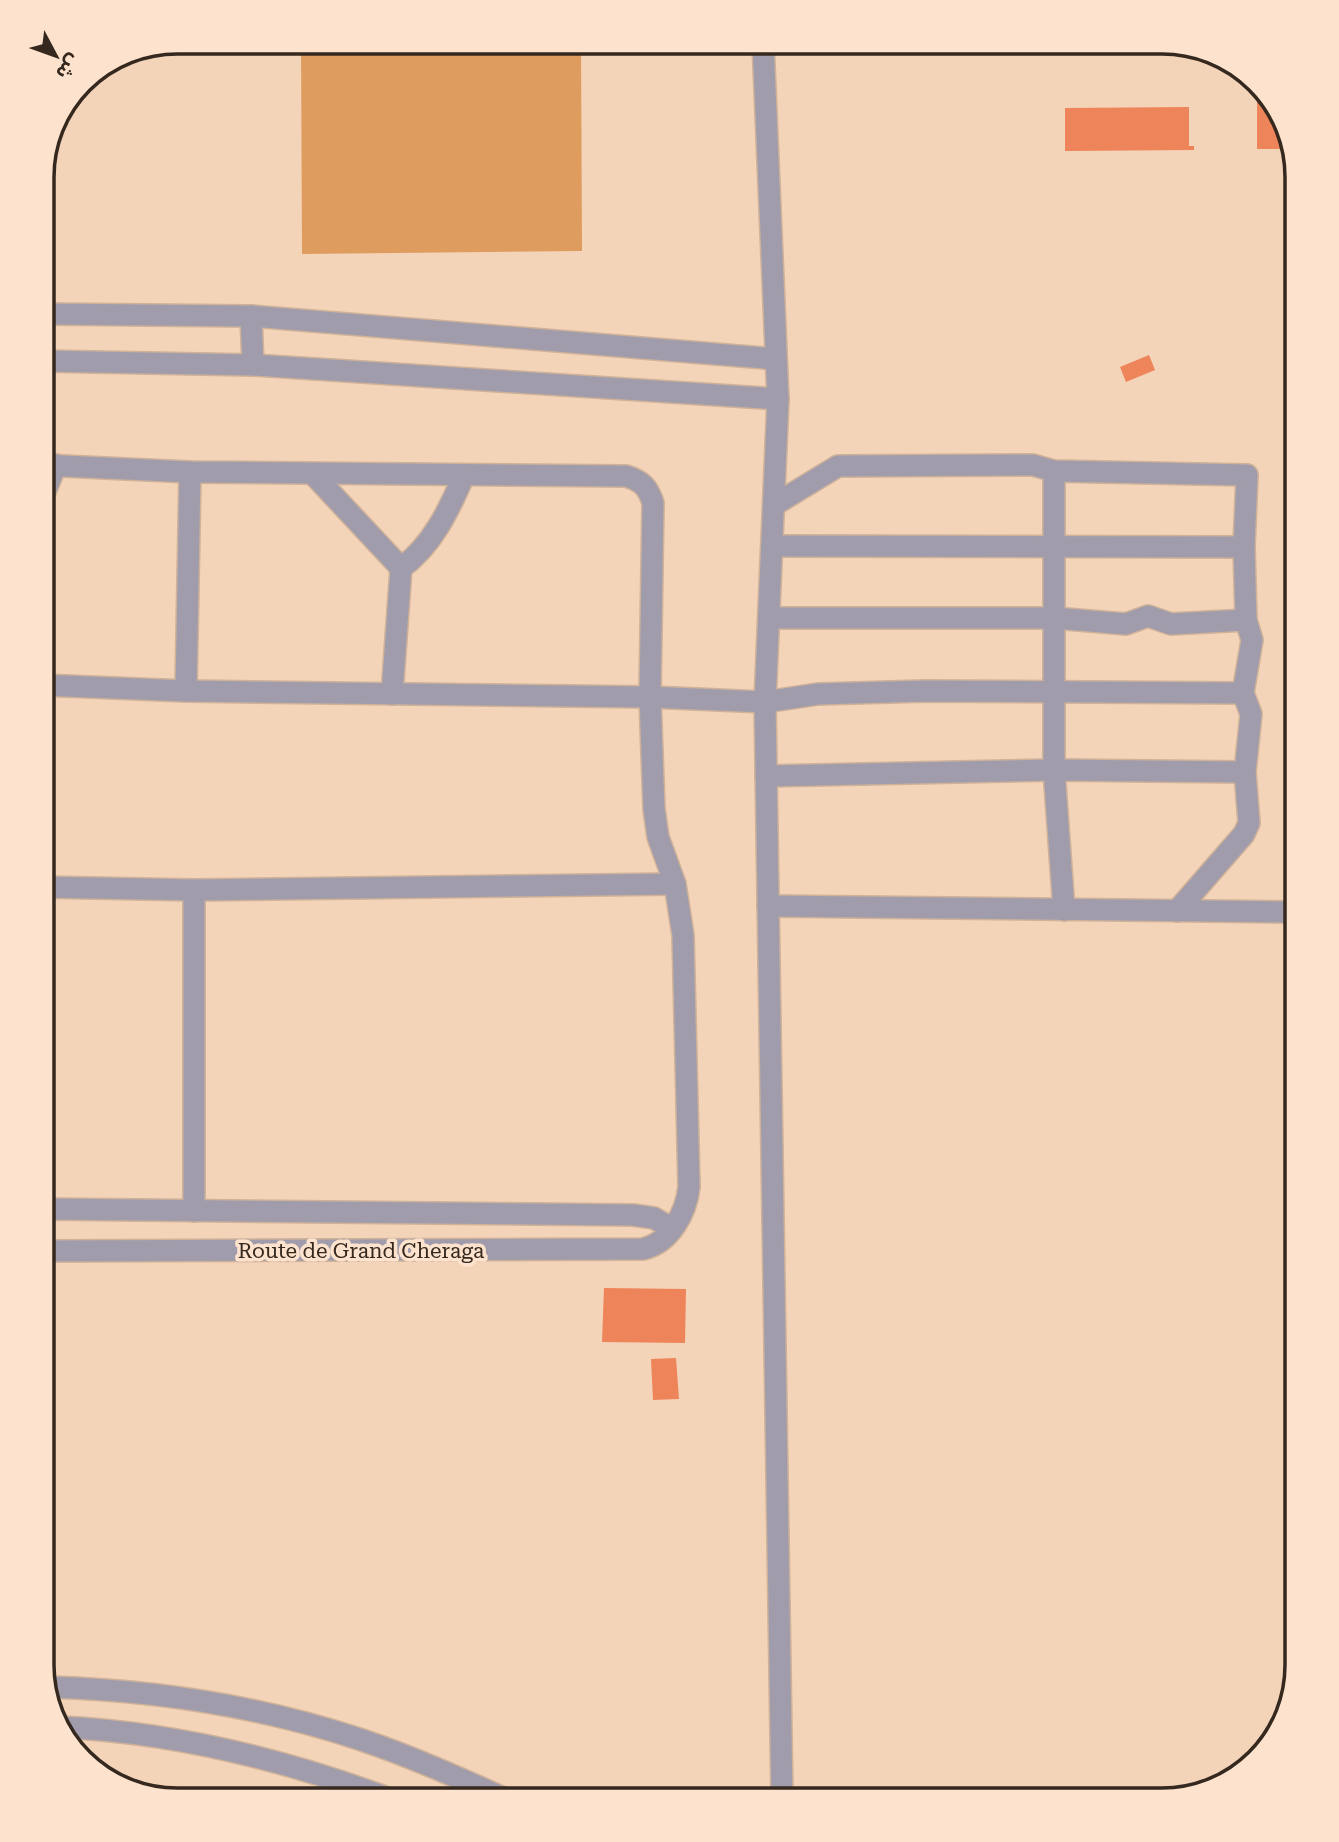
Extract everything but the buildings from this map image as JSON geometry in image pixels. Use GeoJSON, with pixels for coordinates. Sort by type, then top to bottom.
{"type":"FeatureCollection","features":[{"type":"Feature","properties":{"kind":"street"},"geometry":{"type":"LineString","coordinates":[[763,55],[778,399],[765,702],[782,1788]]}},
{"type":"Feature","properties":{"kind":"street"},"geometry":{"type":"LineString","coordinates":[[55,314],[251,316],[776,359]]}},
{"type":"Feature","properties":{"kind":"street"},"geometry":{"type":"LineString","coordinates":[[251,316],[253,365]]}},
{"type":"Feature","properties":{"kind":"street"},"geometry":{"type":"LineString","coordinates":[[55,361],[253,365],[778,399]]}},
{"type":"Feature","properties":{"kind":"street"},"geometry":{"type":"LineString","coordinates":[[54,1209],[634,1215],[654,1218],[671,1228],[684,1209],[690,1187],[682,935],[675,884],[658,837],[654,809],[650,697],[653,503],[649,491],[640,481],[626,476],[190,472],[55,465]]}},
{"type":"Feature","properties":{"kind":"street"},"geometry":{"type":"LineString","coordinates":[[774,505],[838,466],[1033,465],[1054,471],[1247,475],[1244,547],[1246,621],[1252,640],[1243,692],[1251,715],[1245,772],[1249,823],[1244,834],[1177,911]]}},
{"type":"Feature","properties":{"kind":"street"},"geometry":{"type":"LineString","coordinates":[[1054,471],[1054,770],[1064,910]]}},
{"type":"Feature","properties":{"kind":"street"},"geometry":{"type":"LineString","coordinates":[[186,691],[190,472]]}},
{"type":"Feature","properties":{"kind":"street"},"geometry":{"type":"LineString","coordinates":[[313,474],[401,568],[392,694]]}},
{"type":"Feature","properties":{"kind":"street"},"geometry":{"type":"LineString","coordinates":[[401,568],[418,556],[450,508],[464,475]]}},
{"type":"Feature","properties":{"kind":"street"},"geometry":{"type":"LineString","coordinates":[[772,546],[1244,547]]}},
{"type":"Feature","properties":{"kind":"street"},"geometry":{"type":"LineString","coordinates":[[769,618],[1054,618],[1126,624],[1149,616],[1171,624],[1246,621]]}},
{"type":"Feature","properties":{"kind":"street"},"geometry":{"type":"LineString","coordinates":[[55,686],[186,691],[650,697],[765,702],[818,694],[925,691],[1243,692]]}},
{"type":"Feature","properties":{"kind":"street"},"geometry":{"type":"LineString","coordinates":[[766,776],[1054,770],[1245,772]]}},
{"type":"Feature","properties":{"kind":"street"},"geometry":{"type":"LineString","coordinates":[[55,887],[194,890],[675,884]]}},
{"type":"Feature","properties":{"kind":"street"},"geometry":{"type":"LineString","coordinates":[[194,890],[194,1211]]}},
{"type":"Feature","properties":{"kind":"street"},"geometry":{"type":"LineString","coordinates":[[768,906],[1285,912]]}},
{"type":"Feature","properties":{"kind":"street","name":"Route de Grand Cheraga"},"geometry":{"type":"LineString","coordinates":[[54,1251],[643,1249],[660,1242],[671,1228]]}},
{"type":"Feature","properties":{"kind":"street"},"geometry":{"type":"LineString","coordinates":[[56,1688],[134,1692],[190,1699],[303,1723],[414,1760],[478,1787]]}},
{"type":"Feature","properties":{"kind":"street"},"geometry":{"type":"LineString","coordinates":[[72,1728],[138,1734],[239,1752],[359,1787]]}},
{"type":"Feature","properties":{"kind":"street"},"geometry":{"type":"LineString","coordinates":[[774,1788],[783,1775]]}},
{"type":"Feature","properties":{"kind":"shaded area"},"geometry":{"type":"Polygon","coordinates":[[[301,54],[581,54],[582,251],[302,254],[301,54]]]}}]}
